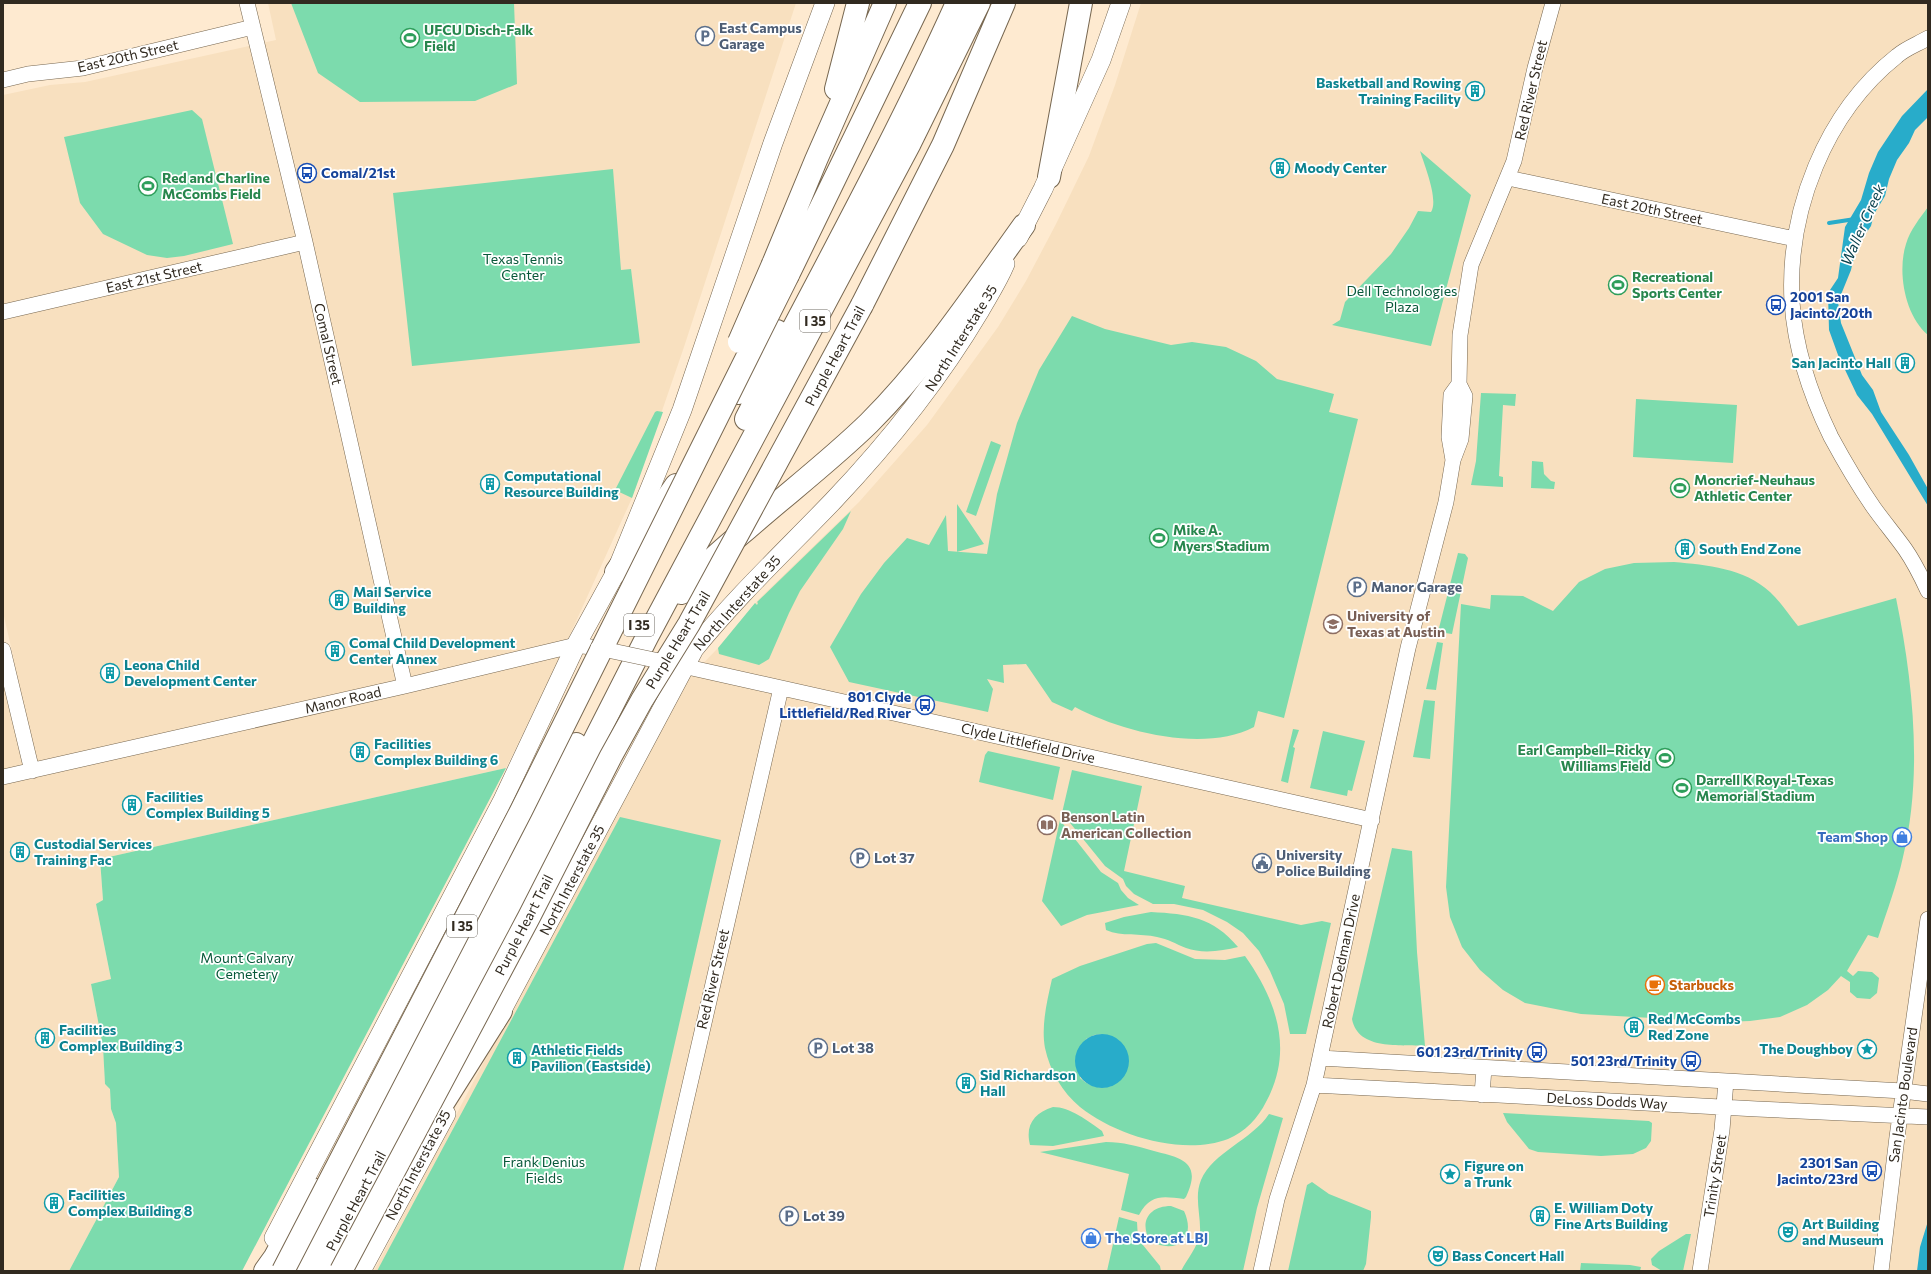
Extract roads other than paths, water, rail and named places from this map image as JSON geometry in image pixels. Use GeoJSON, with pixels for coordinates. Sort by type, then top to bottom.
{"type":"FeatureCollection","features":[{"type":"Feature","properties":{"kind":"highway"},"geometry":{"type":"LineString","coordinates":[[780,270],[816,160],[858,3]]}},
{"type":"Feature","properties":{"kind":"highway"},"geometry":{"type":"LineString","coordinates":[[816,160],[885,3]]}},
{"type":"Feature","properties":{"kind":"highway"},"geometry":{"type":"LineString","coordinates":[[780,270],[920,3]]}},
{"type":"Feature","properties":{"kind":"highway","name":"Purple Heart Trail"},"geometry":{"type":"LineString","coordinates":[[298,1271],[393,1093],[856,207],[922,78],[957,3]]}},
{"type":"Feature","properties":{"kind":"highway","name":"Purple Heart Trail"},"geometry":{"type":"LineString","coordinates":[[319,1271],[435,1053],[647,637],[910,144],[979,3]]}},
{"type":"Feature","properties":{"kind":"highway","name":"Purple Heart Trail"},"geometry":{"type":"LineString","coordinates":[[341,1271],[529,917],[611,756],[642,700],[689,624],[862,305],[943,146],[1004,3]]}},
{"type":"Feature","properties":{"kind":"highway"},"geometry":{"type":"LineString","coordinates":[[1049,177],[1081,3]]}},
{"type":"Feature","properties":{"kind":"highway"},"geometry":{"type":"LineString","coordinates":[[616,572],[723,417],[856,207]]}},
{"type":"Feature","properties":{"kind":"highway"},"geometry":{"type":"LineString","coordinates":[[647,637],[691,580],[712,558],[831,459],[869,423],[911,379],[935,350],[1024,225]]}},
{"type":"Feature","properties":{"kind":"highway","name":"I 35"},"geometry":{"type":"LineString","coordinates":[[283,1271],[521,811],[638,578],[780,270]]}},
{"type":"Feature","properties":{"kind":"highway"},"geometry":{"type":"LineString","coordinates":[[336,1271],[501,1011]]}},
{"type":"Feature","properties":{"kind":"highway"},"geometry":{"type":"LineString","coordinates":[[265,1271],[275,1258],[299,1215],[393,1093]]}},
{"type":"Feature","properties":{"kind":"main road"},"geometry":{"type":"LineString","coordinates":[[256,1271],[502,802],[576,645],[616,572],[682,410],[773,143],[825,3]]}},
{"type":"Feature","properties":{"kind":"main road","name":"North Interstate 35"},"geometry":{"type":"LineString","coordinates":[[361,1271],[594,840],[694,649],[719,619],[833,500],[925,395],[955,352],[1000,275],[1049,177],[1101,60],[1121,3]]}},
{"type":"Feature","properties":{"kind":"street","name":"Comal Street"},"geometry":{"type":"LineString","coordinates":[[247,3],[305,242],[405,686]]}},
{"type":"Feature","properties":{"kind":"street","name":"Red River Street"},"geometry":{"type":"LineString","coordinates":[[1508,178],[1514,161],[1535,68],[1553,3]]}},
{"type":"Feature","properties":{"kind":"street","name":"East 20th Street"},"geometry":{"type":"LineString","coordinates":[[3,80],[28,74],[83,68],[253,27]]}},
{"type":"Feature","properties":{"kind":"street"},"geometry":{"type":"LineString","coordinates":[[1928,28],[1875,76],[1852,104],[1822,149],[1803,202],[1795,239],[1792,282],[1794,322],[1801,357],[1818,407],[1850,472],[1874,509],[1905,549],[1928,591]]}},
{"type":"Feature","properties":{"kind":"street"},"geometry":{"type":"LineString","coordinates":[[1898,55],[1928,38]]}},
{"type":"Feature","properties":{"kind":"street","name":"East 20th Street"},"geometry":{"type":"LineString","coordinates":[[1508,178],[1795,239]]}},
{"type":"Feature","properties":{"kind":"street","name":"Robert Dedman Drive"},"geometry":{"type":"LineString","coordinates":[[1261,1271],[1277,1199],[1314,1085],[1408,648],[1446,502],[1453,460],[1449,438],[1451,395],[1459,384],[1460,335],[1471,266],[1508,178]]}},
{"type":"Feature","properties":{"kind":"street","name":"East 21st Street"},"geometry":{"type":"LineString","coordinates":[[3,312],[305,242]]}},
{"type":"Feature","properties":{"kind":"street","name":"Manor Road"},"geometry":{"type":"LineString","coordinates":[[3,777],[405,686],[576,645],[598,648],[684,666]]}},
{"type":"Feature","properties":{"kind":"street"},"geometry":{"type":"LineString","coordinates":[[3,650],[32,771]]}},
{"type":"Feature","properties":{"kind":"street","name":"Clyde Littlefield Drive"},"geometry":{"type":"LineString","coordinates":[[684,666],[1372,820]]}},
{"type":"Feature","properties":{"kind":"street","name":"Red River Street"},"geometry":{"type":"LineString","coordinates":[[647,1271],[780,688]]}},
{"type":"Feature","properties":{"kind":"street","name":"San Jacinto Boulevard"},"geometry":{"type":"LineString","coordinates":[[1881,1271],[1903,1091],[1928,920]]}},
{"type":"Feature","properties":{"kind":"street","name":"DeLoss Dodds Way"},"geometry":{"type":"LineString","coordinates":[[1320,1058],[1903,1091],[1928,1094]]}},
{"type":"Feature","properties":{"kind":"street"},"geometry":{"type":"LineString","coordinates":[[1482,1095],[1484,1068]]}},
{"type":"Feature","properties":{"kind":"street"},"geometry":{"type":"LineString","coordinates":[[1571,1099],[1572,1073]]}},
{"type":"Feature","properties":{"kind":"street","name":"Trinity Street"},"geometry":{"type":"LineString","coordinates":[[1700,1271],[1724,1108],[1726,1081]]}},
{"type":"Feature","properties":{"kind":"street","name":"DeLoss Dodds Way"},"geometry":{"type":"LineString","coordinates":[[1314,1085],[1724,1108],[1900,1117],[1928,1117]]}},
{"type":"Feature","properties":{"kind":"water","name":"Waller Creek"},"geometry":{"type":"Polygon","coordinates":[[[1928,89],[1928,117],[1915,130],[1909,143],[1897,160],[1889,179],[1885,196],[1874,214],[1871,226],[1856,248],[1851,270],[1838,302],[1841,323],[1862,375],[1873,390],[1881,412],[1909,455],[1928,489],[1928,506],[1872,414],[1857,395],[1838,355],[1829,330],[1828,293],[1838,278],[1845,227],[1861,200],[1869,173],[1878,152],[1902,116],[1928,89]]]}},
{"type":"Feature","properties":{"kind":"water"},"geometry":{"type":"Polygon","coordinates":[[[1097,1034],[1107,1034],[1117,1038],[1125,1046],[1129,1056],[1129,1066],[1125,1076],[1117,1084],[1107,1088],[1097,1088],[1087,1084],[1079,1076],[1075,1066],[1075,1056],[1079,1046],[1087,1038],[1097,1034]]]}},
{"type":"Feature","properties":{"kind":"water"},"geometry":{"type":"Polygon","coordinates":[[[1928,1221],[1928,1271],[1917,1271],[1920,1247],[1928,1221]]]}},
{"type":"Feature","properties":{"kind":"waterway","name":"Waller Creek"},"geometry":{"type":"LineString","coordinates":[[1829,223],[1855,219]]}},
{"type":"Feature","properties":{"kind":"place","name":"East Campus Garage"},"geometry":{"type":"Point","coordinates":[705,36]}},
{"type":"Feature","properties":{"kind":"place","name":"UFCU Disch-Falk Field"},"geometry":{"type":"Point","coordinates":[410,38]}},
{"type":"Feature","properties":{"kind":"place","name":"Basketball and Rowing Training Facility"},"geometry":{"type":"Point","coordinates":[1475,91]}},
{"type":"Feature","properties":{"kind":"place","name":"Moody Center"},"geometry":{"type":"Point","coordinates":[1280,168]}},
{"type":"Feature","properties":{"kind":"place","name":"Comal/21st"},"geometry":{"type":"Point","coordinates":[307,173]}},
{"type":"Feature","properties":{"kind":"place","name":"Red and Charline McCombs Field"},"geometry":{"type":"Point","coordinates":[148,186]}},
{"type":"Feature","properties":{"kind":"place","name":"Recreational Sports Center"},"geometry":{"type":"Point","coordinates":[1618,285]}},
{"type":"Feature","properties":{"kind":"place","name":"2001 San Jacinto/20th"},"geometry":{"type":"Point","coordinates":[1776,305]}},
{"type":"Feature","properties":{"kind":"place","name":"San Jacinto Hall"},"geometry":{"type":"Point","coordinates":[1905,363]}},
{"type":"Feature","properties":{"kind":"place","name":"Computational Resource Building"},"geometry":{"type":"Point","coordinates":[490,484]}},
{"type":"Feature","properties":{"kind":"place","name":"Moncrief-Neuhaus Athletic Center"},"geometry":{"type":"Point","coordinates":[1680,488]}},
{"type":"Feature","properties":{"kind":"place","name":"Mike A. Myers Stadium"},"geometry":{"type":"Point","coordinates":[1159,538]}},
{"type":"Feature","properties":{"kind":"place","name":"South End Zone"},"geometry":{"type":"Point","coordinates":[1685,549]}},
{"type":"Feature","properties":{"kind":"place","name":"Manor Garage"},"geometry":{"type":"Point","coordinates":[1357,587]}},
{"type":"Feature","properties":{"kind":"place","name":"Mail Service Building"},"geometry":{"type":"Point","coordinates":[339,600]}},
{"type":"Feature","properties":{"kind":"place","name":"University of Texas at Austin"},"geometry":{"type":"Point","coordinates":[1333,624]}},
{"type":"Feature","properties":{"kind":"place","name":"Comal Child Development Center Annex"},"geometry":{"type":"Point","coordinates":[335,651]}},
{"type":"Feature","properties":{"kind":"place","name":"Leona Child Development Center"},"geometry":{"type":"Point","coordinates":[110,673]}},
{"type":"Feature","properties":{"kind":"place","name":"801 Clyde Littlefield/Red River"},"geometry":{"type":"Point","coordinates":[925,705]}},
{"type":"Feature","properties":{"kind":"place","name":"Facilities Complex Building 6"},"geometry":{"type":"Point","coordinates":[360,752]}},
{"type":"Feature","properties":{"kind":"place","name":"Earl Campbell–Ricky Williams Field"},"geometry":{"type":"Point","coordinates":[1665,758]}},
{"type":"Feature","properties":{"kind":"place","name":"Darrell K Royal-Texas Memorial Stadium"},"geometry":{"type":"Point","coordinates":[1682,788]}},
{"type":"Feature","properties":{"kind":"place","name":"Facilities Complex Building 5"},"geometry":{"type":"Point","coordinates":[132,805]}},
{"type":"Feature","properties":{"kind":"place","name":"Benson Latin American Collection"},"geometry":{"type":"Point","coordinates":[1047,825]}},
{"type":"Feature","properties":{"kind":"place","name":"Team Shop"},"geometry":{"type":"Point","coordinates":[1902,837]}},
{"type":"Feature","properties":{"kind":"place","name":"Custodial Services Training Fac"},"geometry":{"type":"Point","coordinates":[20,852]}},
{"type":"Feature","properties":{"kind":"place","name":"Lot 37"},"geometry":{"type":"Point","coordinates":[860,858]}},
{"type":"Feature","properties":{"kind":"place","name":"University Police Building"},"geometry":{"type":"Point","coordinates":[1262,863]}},
{"type":"Feature","properties":{"kind":"place","name":"Starbucks"},"geometry":{"type":"Point","coordinates":[1655,985]}},
{"type":"Feature","properties":{"kind":"place","name":"Red McCombs Red Zone"},"geometry":{"type":"Point","coordinates":[1634,1027]}},
{"type":"Feature","properties":{"kind":"place","name":"Facilities Complex Building 3"},"geometry":{"type":"Point","coordinates":[45,1038]}},
{"type":"Feature","properties":{"kind":"place","name":"Lot 38"},"geometry":{"type":"Point","coordinates":[818,1048]}},
{"type":"Feature","properties":{"kind":"place","name":"The Doughboy"},"geometry":{"type":"Point","coordinates":[1867,1049]}},
{"type":"Feature","properties":{"kind":"place","name":"601 23rd/Trinity"},"geometry":{"type":"Point","coordinates":[1537,1052]}},
{"type":"Feature","properties":{"kind":"place","name":"Athletic Fields Pavilion (Eastside)"},"geometry":{"type":"Point","coordinates":[517,1058]}},
{"type":"Feature","properties":{"kind":"place","name":"501 23rd/Trinity"},"geometry":{"type":"Point","coordinates":[1691,1061]}},
{"type":"Feature","properties":{"kind":"place","name":"Sid Richardson Hall"},"geometry":{"type":"Point","coordinates":[966,1083]}},
{"type":"Feature","properties":{"kind":"place","name":"2301 San Jacinto/23rd"},"geometry":{"type":"Point","coordinates":[1872,1171]}},
{"type":"Feature","properties":{"kind":"place","name":"Figure on a Trunk"},"geometry":{"type":"Point","coordinates":[1450,1174]}},
{"type":"Feature","properties":{"kind":"place","name":"Facilities Complex Building 8"},"geometry":{"type":"Point","coordinates":[54,1203]}},
{"type":"Feature","properties":{"kind":"place","name":"Lot 39"},"geometry":{"type":"Point","coordinates":[789,1216]}},
{"type":"Feature","properties":{"kind":"place","name":"E. William Doty Fine Arts Building"},"geometry":{"type":"Point","coordinates":[1540,1216]}},
{"type":"Feature","properties":{"kind":"place","name":"Art Building and Museum"},"geometry":{"type":"Point","coordinates":[1788,1232]}},
{"type":"Feature","properties":{"kind":"place","name":"The Store at LBJ"},"geometry":{"type":"Point","coordinates":[1091,1238]}},
{"type":"Feature","properties":{"kind":"place","name":"Bass Concert Hall"},"geometry":{"type":"Point","coordinates":[1438,1256]}},
{"type":"Feature","properties":{"kind":"park label","name":"Texas Tennis Center"},"geometry":{"type":"Point","coordinates":[523,268]}},
{"type":"Feature","properties":{"kind":"park label","name":"Dell Technologies Plaza"},"geometry":{"type":"Point","coordinates":[1402,300]}},
{"type":"Feature","properties":{"kind":"park label","name":"Mount Calvary Cemetery"},"geometry":{"type":"Point","coordinates":[247,966]}},
{"type":"Feature","properties":{"kind":"park label","name":"Frank Denius Fields"},"geometry":{"type":"Point","coordinates":[544,1170]}}]}
